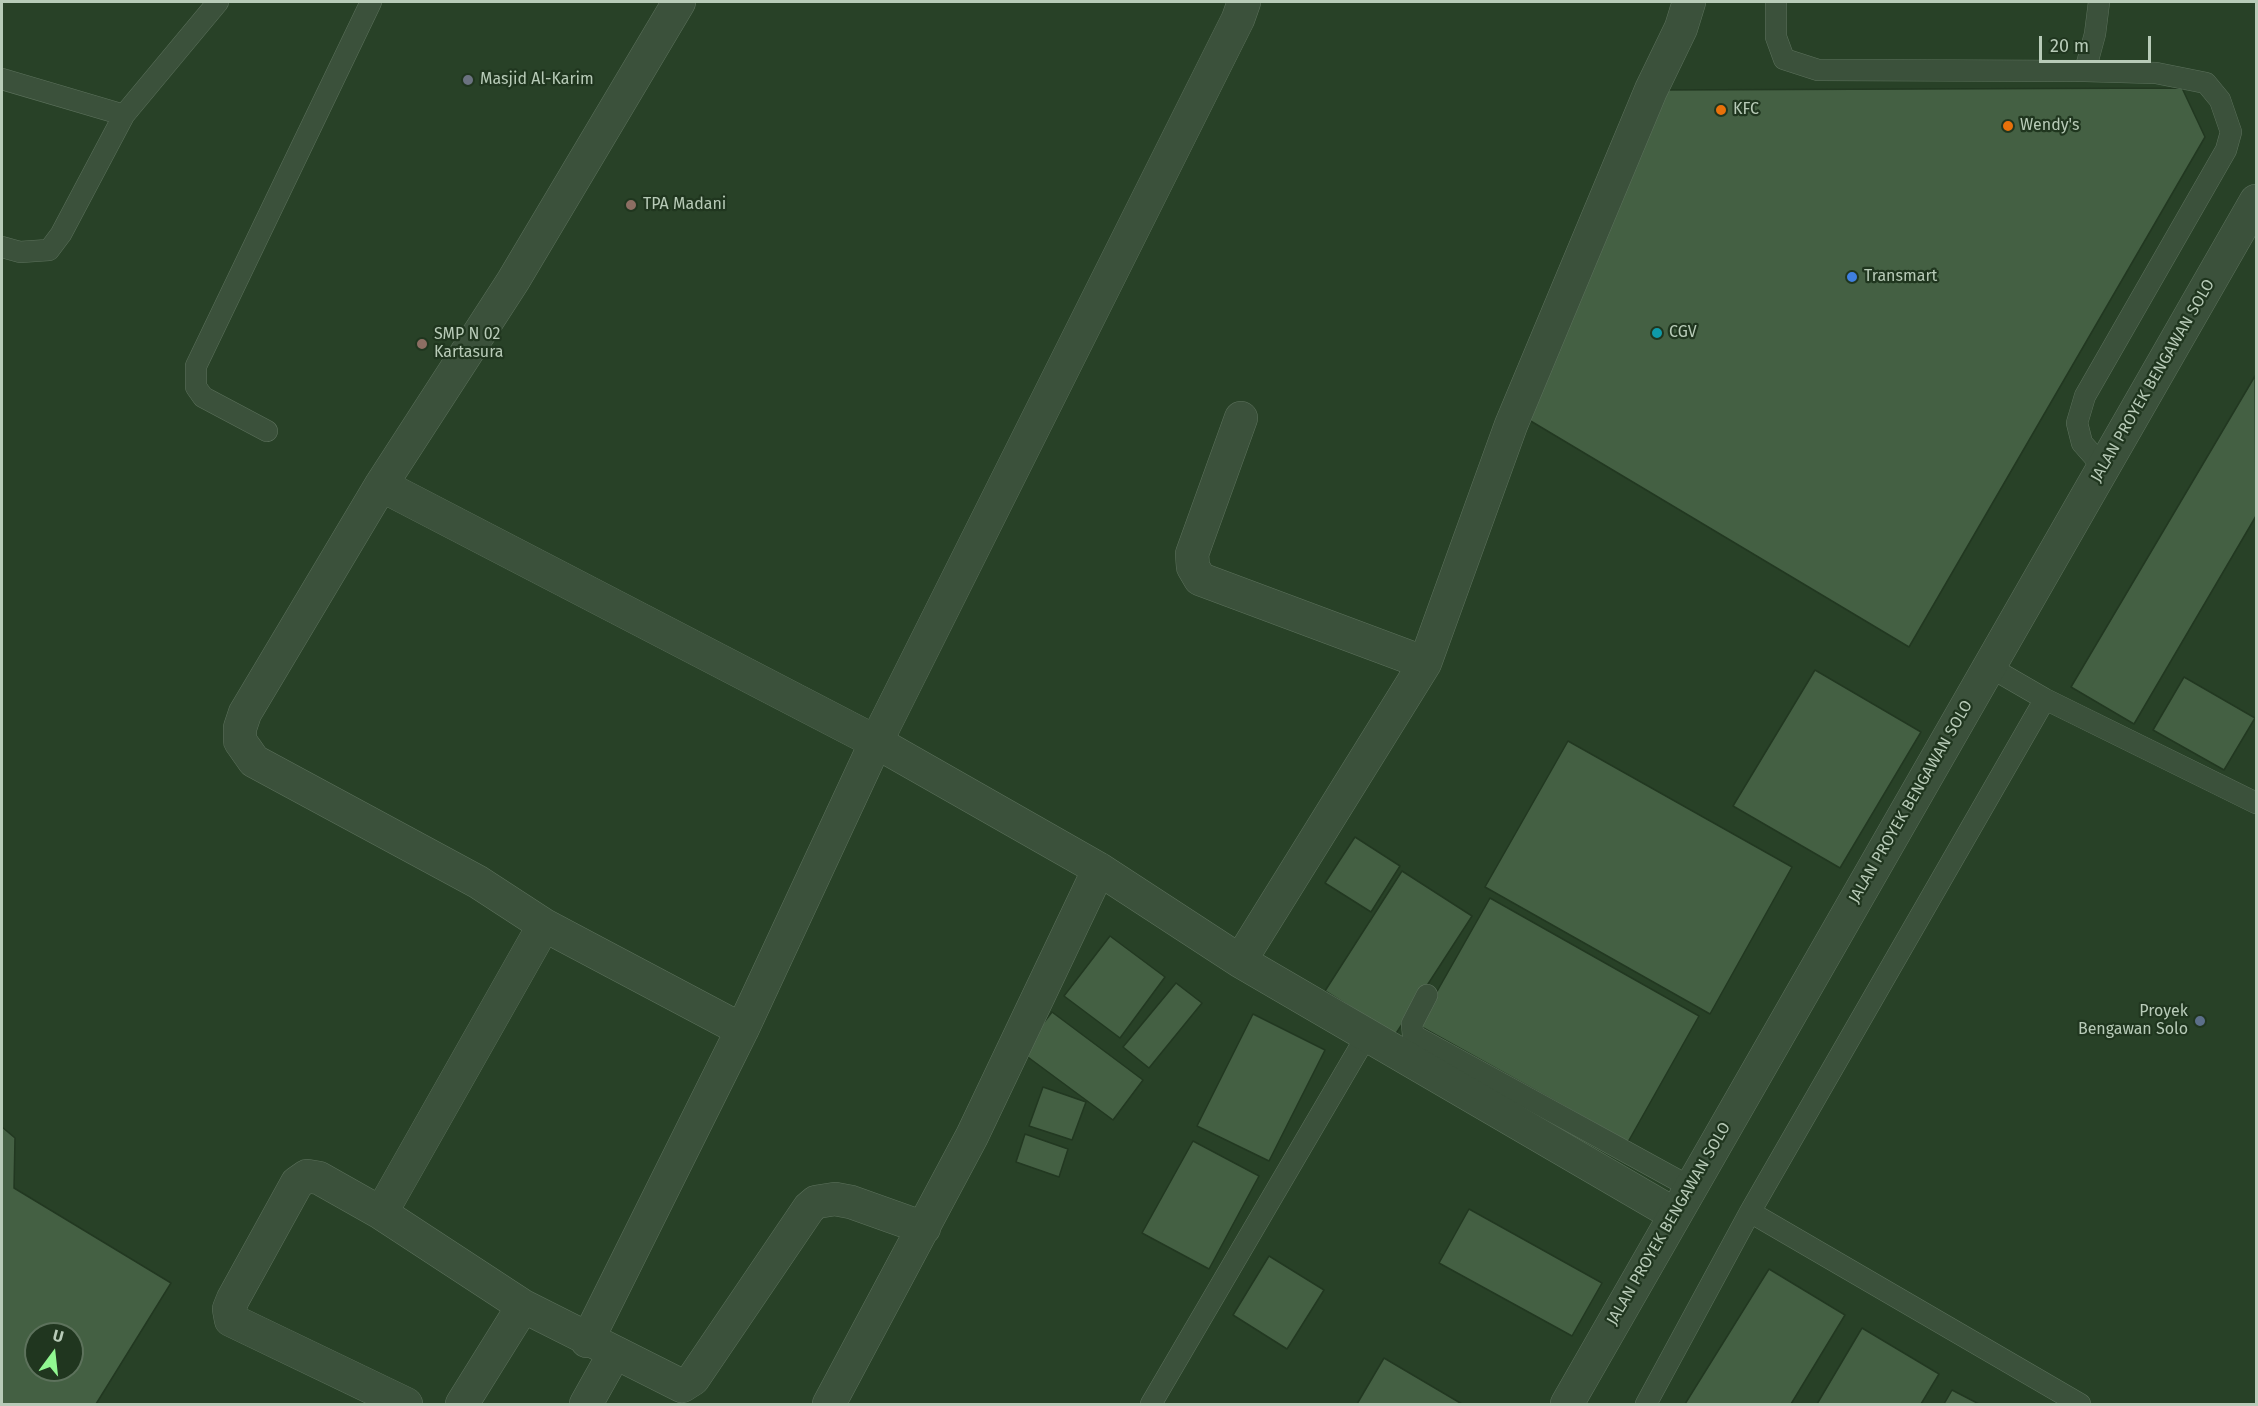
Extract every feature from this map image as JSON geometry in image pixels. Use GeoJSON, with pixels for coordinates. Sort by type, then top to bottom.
{"type":"FeatureCollection","features":[{"type":"Feature","properties":{"kind":"street"},"geometry":{"type":"LineString","coordinates":[[679,2],[513,281],[381,485],[245,713],[240,741],[254,761],[478,882],[544,925],[742,1030]]}},
{"type":"Feature","properties":{"kind":"street"},"geometry":{"type":"LineString","coordinates":[[586,1404],[600,1347],[742,1030],[876,742],[1233,30],[1244,2]]}},
{"type":"Feature","properties":{"kind":"street"},"geometry":{"type":"LineString","coordinates":[[1240,961],[1425,663],[1511,425],[1689,2]]}},
{"type":"Feature","properties":{"kind":"street","name":"JALAN PROYEK BENGAWAN SOLO"},"geometry":{"type":"LineString","coordinates":[[1567,1404],[2256,201]]}},
{"type":"Feature","properties":{"kind":"street"},"geometry":{"type":"LineString","coordinates":[[1241,418],[1192,554],[1193,567],[1200,579],[1425,663]]}},
{"type":"Feature","properties":{"kind":"street"},"geometry":{"type":"LineString","coordinates":[[381,485],[876,742],[1099,869],[1240,961],[1674,1214]]}},
{"type":"Feature","properties":{"kind":"street"},"geometry":{"type":"LineString","coordinates":[[829,1404],[972,1136],[1099,869]]}},
{"type":"Feature","properties":{"kind":"street"},"geometry":{"type":"LineString","coordinates":[[381,1213],[544,925]]}},
{"type":"Feature","properties":{"kind":"street"},"geometry":{"type":"LineString","coordinates":[[406,1404],[231,1320],[229,1309],[297,1183],[307,1176],[319,1178],[381,1213],[523,1306],[678,1386],[690,1383],[764,1278],[809,1208],[824,1199],[851,1202],[924,1228]]}},
{"type":"Feature","properties":{"kind":"street"},"geometry":{"type":"LineString","coordinates":[[462,1404],[523,1306]]}},
{"type":"Feature","properties":{"kind":"lane"},"geometry":{"type":"LineString","coordinates":[[2,247],[20,252],[49,250],[61,234],[124,115],[218,2]]}},
{"type":"Feature","properties":{"kind":"lane"},"geometry":{"type":"LineString","coordinates":[[267,431],[203,397],[196,387],[196,366],[371,2]]}},
{"type":"Feature","properties":{"kind":"lane"},"geometry":{"type":"LineString","coordinates":[[1776,2],[1776,37],[1784,59],[1818,70],[2156,73],[2206,83],[2220,100],[2231,132],[2226,150],[2085,396],[2077,423],[2082,442],[2104,468]]}},
{"type":"Feature","properties":{"kind":"lane"},"geometry":{"type":"LineString","coordinates":[[2085,71],[2095,34],[2099,2]]}},
{"type":"Feature","properties":{"kind":"lane"},"geometry":{"type":"LineString","coordinates":[[2,79],[124,115]]}},
{"type":"Feature","properties":{"kind":"lane"},"geometry":{"type":"LineString","coordinates":[[1988,666],[2045,699],[2256,803]]}},
{"type":"Feature","properties":{"kind":"lane"},"geometry":{"type":"LineString","coordinates":[[1646,1404],[1750,1212],[2045,699]]}},
{"type":"Feature","properties":{"kind":"lane"},"geometry":{"type":"LineString","coordinates":[[1427,995],[1412,1024],[1413,1035],[1690,1186]]}},
{"type":"Feature","properties":{"kind":"lane"},"geometry":{"type":"LineString","coordinates":[[1151,1404],[1367,1035]]}},
{"type":"Feature","properties":{"kind":"lane"},"geometry":{"type":"LineString","coordinates":[[1750,1212],[2080,1404]]}},
{"type":"Feature","properties":{"kind":"building","name":"Transmart"},"geometry":{"type":"Polygon","coordinates":[[[2182,88],[2205,137],[1909,647],[1524,417],[1655,90],[2182,88]]]}},
{"type":"Feature","properties":{"kind":"building"},"geometry":{"type":"Polygon","coordinates":[[[2255,376],[2256,516],[2134,724],[2071,687],[2255,376]]]}},
{"type":"Feature","properties":{"kind":"building"},"geometry":{"type":"Polygon","coordinates":[[[1815,670],[1921,732],[1840,868],[1733,806],[1815,670]]]}},
{"type":"Feature","properties":{"kind":"building"},"geometry":{"type":"Polygon","coordinates":[[[2184,677],[2255,718],[2224,770],[2153,730],[2184,677]]]}},
{"type":"Feature","properties":{"kind":"building"},"geometry":{"type":"Polygon","coordinates":[[[1568,741],[1792,867],[1710,1014],[1485,887],[1568,741]]]}},
{"type":"Feature","properties":{"kind":"building"},"geometry":{"type":"Polygon","coordinates":[[[1355,837],[1400,866],[1371,912],[1325,883],[1355,837]]]}},
{"type":"Feature","properties":{"kind":"building"},"geometry":{"type":"Polygon","coordinates":[[[1402,871],[1472,916],[1395,1035],[1325,991],[1402,871]]]}},
{"type":"Feature","properties":{"kind":"building"},"geometry":{"type":"Polygon","coordinates":[[[1490,898],[1699,1016],[1628,1142],[1418,1025],[1490,898]]]}},
{"type":"Feature","properties":{"kind":"building"},"geometry":{"type":"Polygon","coordinates":[[[1110,936],[1165,977],[1120,1038],[1064,996],[1110,936]]]}},
{"type":"Feature","properties":{"kind":"building"},"geometry":{"type":"Polygon","coordinates":[[[1176,983],[1202,1003],[1149,1068],[1123,1047],[1176,983]]]}},
{"type":"Feature","properties":{"kind":"building"},"geometry":{"type":"Polygon","coordinates":[[[1052,1012],[1143,1080],[1113,1120],[1021,1052],[1052,1012]]]}},
{"type":"Feature","properties":{"kind":"building"},"geometry":{"type":"Polygon","coordinates":[[[1253,1014],[1325,1050],[1269,1161],[1197,1126],[1253,1014]]]}},
{"type":"Feature","properties":{"kind":"building"},"geometry":{"type":"Polygon","coordinates":[[[1043,1087],[1086,1102],[1072,1140],[1029,1126],[1043,1087]]]}},
{"type":"Feature","properties":{"kind":"building"},"geometry":{"type":"Polygon","coordinates":[[[2,1127],[15,1138],[14,1188],[171,1283],[96,1404],[2,1404],[2,1127]]]}},
{"type":"Feature","properties":{"kind":"building"},"geometry":{"type":"Polygon","coordinates":[[[1025,1134],[1068,1149],[1059,1177],[1016,1162],[1025,1134]]]}},
{"type":"Feature","properties":{"kind":"building"},"geometry":{"type":"Polygon","coordinates":[[[1193,1141],[1259,1176],[1209,1269],[1142,1233],[1193,1141]]]}},
{"type":"Feature","properties":{"kind":"building"},"geometry":{"type":"Polygon","coordinates":[[[1469,1209],[1602,1283],[1572,1336],[1439,1263],[1469,1209]]]}},
{"type":"Feature","properties":{"kind":"building"},"geometry":{"type":"Polygon","coordinates":[[[1269,1256],[1324,1290],[1287,1349],[1233,1315],[1269,1256]]]}},
{"type":"Feature","properties":{"kind":"building"},"geometry":{"type":"Polygon","coordinates":[[[1769,1269],[1845,1315],[1791,1404],[1685,1404],[1769,1269]]]}},
{"type":"Feature","properties":{"kind":"building"},"geometry":{"type":"Polygon","coordinates":[[[1862,1328],[1939,1374],[1921,1404],[1817,1404],[1862,1328]]]}},
{"type":"Feature","properties":{"kind":"building"},"geometry":{"type":"Polygon","coordinates":[[[1384,1358],[1462,1404],[1357,1404],[1384,1358]]]}},
{"type":"Feature","properties":{"kind":"building"},"geometry":{"type":"Polygon","coordinates":[[[1952,1390],[1979,1404],[1944,1404],[1952,1390]]]}},
{"type":"Feature","properties":{"kind":"place","name":"Masjid Al-Karim"},"geometry":{"type":"Point","coordinates":[468,80]}},
{"type":"Feature","properties":{"kind":"place","name":"KFC"},"geometry":{"type":"Point","coordinates":[1721,110]}},
{"type":"Feature","properties":{"kind":"place","name":"Wendy's"},"geometry":{"type":"Point","coordinates":[2008,126]}},
{"type":"Feature","properties":{"kind":"place","name":"TPA Madani"},"geometry":{"type":"Point","coordinates":[631,205]}},
{"type":"Feature","properties":{"kind":"place","name":"Transmart"},"geometry":{"type":"Point","coordinates":[1852,277]}},
{"type":"Feature","properties":{"kind":"place","name":"CGV"},"geometry":{"type":"Point","coordinates":[1657,333]}},
{"type":"Feature","properties":{"kind":"place","name":"SMP N 02 Kartasura"},"geometry":{"type":"Point","coordinates":[422,344]}},
{"type":"Feature","properties":{"kind":"place","name":"Proyek Bengawan Solo"},"geometry":{"type":"Point","coordinates":[2200,1021]}}]}
